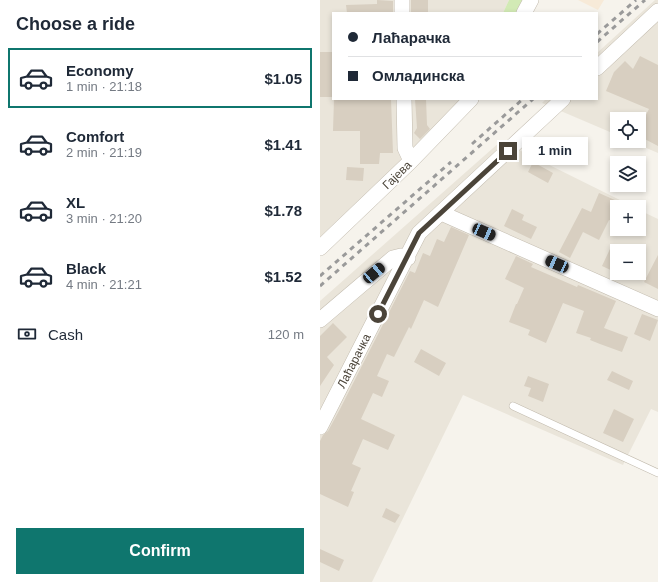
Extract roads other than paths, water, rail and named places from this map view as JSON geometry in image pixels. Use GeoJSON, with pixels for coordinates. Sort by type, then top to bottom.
{"type":"FeatureCollection","features":[{"type":"Feature","properties":{"kind":"street"},"geometry":{"type":"LineString","coordinates":[[402,0],[402,12]]}},
{"type":"Feature","properties":{"kind":"street"},"geometry":{"type":"LineString","coordinates":[[524,12],[530,0]]}},
{"type":"Feature","properties":{"kind":"street"},"geometry":{"type":"LineString","coordinates":[[598,67],[658,11]]}},
{"type":"Feature","properties":{"kind":"street"},"geometry":{"type":"LineString","coordinates":[[404,100],[405,148],[411,162]]}},
{"type":"Feature","properties":{"kind":"street","name":"Гајева"},"geometry":{"type":"LineString","coordinates":[[320,248],[411,162],[470,100]]}},
{"type":"Feature","properties":{"kind":"street","name":"Лаћарачка"},"geometry":{"type":"LineString","coordinates":[[320,427],[408,258],[419,233],[562,100]]}},
{"type":"Feature","properties":{"kind":"street"},"geometry":{"type":"LineString","coordinates":[[441,212],[658,309]]}},
{"type":"Feature","properties":{"kind":"street"},"geometry":{"type":"LineString","coordinates":[[320,320],[393,258],[401,256],[408,258]]}},
{"type":"Feature","properties":{"kind":"lane"},"geometry":{"type":"LineString","coordinates":[[513,406],[658,473]]}},
{"type":"Feature","properties":{"kind":"railway"},"geometry":{"type":"LineString","coordinates":[[598,33],[636,0]]}},
{"type":"Feature","properties":{"kind":"railway"},"geometry":{"type":"LineString","coordinates":[[598,41],[645,0]]}},
{"type":"Feature","properties":{"kind":"railway"},"geometry":{"type":"LineString","coordinates":[[472,144],[522,100]]}},
{"type":"Feature","properties":{"kind":"railway"},"geometry":{"type":"LineString","coordinates":[[320,286],[532,100]]}},
{"type":"Feature","properties":{"kind":"railway"},"geometry":{"type":"LineString","coordinates":[[320,276],[451,162]]}}]}
